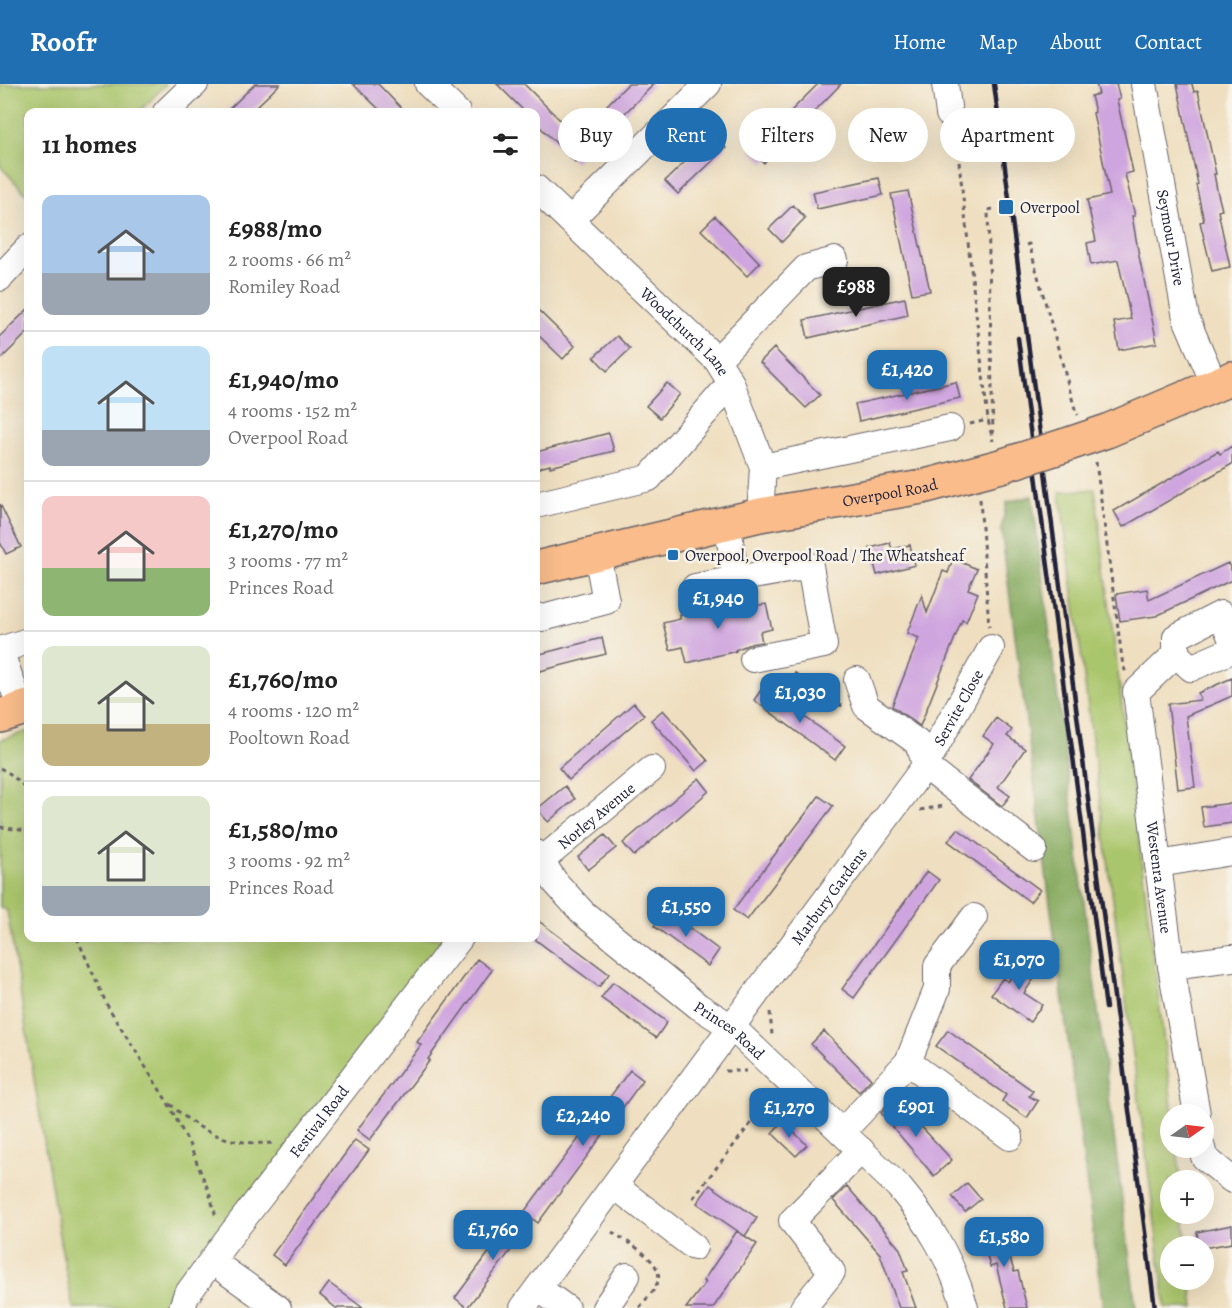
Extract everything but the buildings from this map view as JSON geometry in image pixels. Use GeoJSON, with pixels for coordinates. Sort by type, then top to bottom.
{"type":"FeatureCollection","features":[{"type":"Feature","properties":{"kind":"main road","name":"Overpool Road"},"geometry":{"type":"LineString","coordinates":[[540,567],[760,514],[922,487],[990,470],[1079,441],[1224,382]]}},
{"type":"Feature","properties":{"kind":"street"},"geometry":{"type":"LineString","coordinates":[[170,108],[195,84]]}},
{"type":"Feature","properties":{"kind":"street"},"geometry":{"type":"LineString","coordinates":[[428,84],[453,108]]}},
{"type":"Feature","properties":{"kind":"street"},"geometry":{"type":"LineString","coordinates":[[570,220],[708,84]]}},
{"type":"Feature","properties":{"kind":"street"},"geometry":{"type":"LineString","coordinates":[[945,84],[947,108]]}},
{"type":"Feature","properties":{"kind":"street","name":"Seymour Drive"},"geometry":{"type":"LineString","coordinates":[[1144,84],[1186,318],[1224,382]]}},
{"type":"Feature","properties":{"kind":"street","name":"Woodchurch Lane"},"geometry":{"type":"LineString","coordinates":[[540,193],[717,360],[731,383],[763,467],[760,514]]}},
{"type":"Feature","properties":{"kind":"street"},"geometry":{"type":"LineString","coordinates":[[0,278],[24,252]]}},
{"type":"Feature","properties":{"kind":"street"},"geometry":{"type":"LineString","coordinates":[[717,360],[806,268],[835,260]]}},
{"type":"Feature","properties":{"kind":"street"},"geometry":{"type":"LineString","coordinates":[[540,504],[649,478],[731,383]]}},
{"type":"Feature","properties":{"kind":"street"},"geometry":{"type":"LineString","coordinates":[[763,467],[950,428]]}},
{"type":"Feature","properties":{"kind":"street"},"geometry":{"type":"LineString","coordinates":[[727,522],[736,579]]}},
{"type":"Feature","properties":{"kind":"street"},"geometry":{"type":"LineString","coordinates":[[540,617],[606,601],[597,554]]}},
{"type":"Feature","properties":{"kind":"street"},"geometry":{"type":"LineString","coordinates":[[695,587],[810,566],[824,645],[753,659]]}},
{"type":"Feature","properties":{"kind":"street"},"geometry":{"type":"LineString","coordinates":[[1136,692],[1176,654],[1176,637],[1221,614],[1232,640]]}},
{"type":"Feature","properties":{"kind":"street"},"geometry":{"type":"LineString","coordinates":[[17,711],[0,650],[24,642]]}},
{"type":"Feature","properties":{"kind":"street","name":"Servite Close"},"geometry":{"type":"LineString","coordinates":[[925,766],[991,648]]}},
{"type":"Feature","properties":{"kind":"street"},"geometry":{"type":"LineString","coordinates":[[1176,654],[1191,668],[1232,650]]}},
{"type":"Feature","properties":{"kind":"street"},"geometry":{"type":"LineString","coordinates":[[858,680],[866,706],[917,742],[925,766],[1034,849]]}},
{"type":"Feature","properties":{"kind":"street","name":"Westenra Avenue"},"geometry":{"type":"LineString","coordinates":[[1136,692],[1171,966],[1195,1104]]}},
{"type":"Feature","properties":{"kind":"street","name":"Marbury Gardens"},"geometry":{"type":"LineString","coordinates":[[531,1298],[925,766]]}},
{"type":"Feature","properties":{"kind":"street","name":"Norley Avenue"},"geometry":{"type":"LineString","coordinates":[[540,858],[652,769]]}},
{"type":"Feature","properties":{"kind":"street"},"geometry":{"type":"LineString","coordinates":[[1158,864],[1232,852]]}},
{"type":"Feature","properties":{"kind":"street","name":"Princes Road"},"geometry":{"type":"LineString","coordinates":[[540,863],[583,913],[698,1006],[732,1028],[898,1186],[922,1215],[940,1243],[959,1286],[965,1308]]}},
{"type":"Feature","properties":{"kind":"street"},"geometry":{"type":"LineString","coordinates":[[842,1131],[908,1062],[937,989],[937,966],[974,917]]}},
{"type":"Feature","properties":{"kind":"street","name":"Festival Road"},"geometry":{"type":"LineString","coordinates":[[182,1308],[186,1296],[218,1253],[457,942]]}},
{"type":"Feature","properties":{"kind":"street"},"geometry":{"type":"LineString","coordinates":[[1171,966],[1232,958]]}},
{"type":"Feature","properties":{"kind":"street"},"geometry":{"type":"LineString","coordinates":[[908,1062],[1010,1137]]}},
{"type":"Feature","properties":{"kind":"street"},"geometry":{"type":"LineString","coordinates":[[803,1308],[832,1272],[792,1221],[861,1150]]}},
{"type":"Feature","properties":{"kind":"street"},"geometry":{"type":"LineString","coordinates":[[1205,1158],[1232,1180]]}},
{"type":"Feature","properties":{"kind":"street"},"geometry":{"type":"LineString","coordinates":[[615,1186],[694,1247]]}},
{"type":"Feature","properties":{"kind":"street"},"geometry":{"type":"LineString","coordinates":[[218,1253],[278,1308]]}},
{"type":"Feature","properties":{"kind":"street"},"geometry":{"type":"LineString","coordinates":[[605,1308],[627,1276]]}},
{"type":"Feature","properties":{"kind":"street"},"geometry":{"type":"LineString","coordinates":[[531,1298],[566,1308]]}},
{"type":"Feature","properties":{"kind":"path"},"geometry":{"type":"LineString","coordinates":[[959,162],[988,420],[993,442],[988,210],[993,209]]}},
{"type":"Feature","properties":{"kind":"path"},"geometry":{"type":"LineString","coordinates":[[1026,244],[1029,244],[1075,409],[1079,441],[1123,666],[1136,692]]}},
{"type":"Feature","properties":{"kind":"path"},"geometry":{"type":"LineString","coordinates":[[990,470],[991,648]]}},
{"type":"Feature","properties":{"kind":"path"},"geometry":{"type":"LineString","coordinates":[[0,768],[12,775],[24,787]]}},
{"type":"Feature","properties":{"kind":"path"},"geometry":{"type":"LineString","coordinates":[[888,816],[971,801]]}},
{"type":"Feature","properties":{"kind":"path"},"geometry":{"type":"LineString","coordinates":[[0,827],[24,830]]}},
{"type":"Feature","properties":{"kind":"path"},"geometry":{"type":"LineString","coordinates":[[79,942],[106,1005],[168,1102],[190,1146],[209,1191],[218,1253]]}},
{"type":"Feature","properties":{"kind":"path"},"geometry":{"type":"LineString","coordinates":[[693,1198],[781,1074],[766,982]]}},
{"type":"Feature","properties":{"kind":"path"},"geometry":{"type":"LineString","coordinates":[[699,1072],[781,1074]]}},
{"type":"Feature","properties":{"kind":"path"},"geometry":{"type":"LineString","coordinates":[[168,1102],[187,1120],[229,1140],[250,1143],[304,1142]]}},
{"type":"Feature","properties":{"kind":"green space"},"geometry":{"type":"Polygon","coordinates":[[[0,84],[166,84],[143,108],[24,108],[24,192],[0,166],[0,84]]]}},
{"type":"Feature","properties":{"kind":"green space"},"geometry":{"type":"Polygon","coordinates":[[[1095,489],[1172,1104],[1160,1104],[1160,1158],[1178,1158],[1180,1170],[1160,1170],[1160,1224],[1185,1224],[1186,1236],[1160,1236],[1160,1262],[1060,492],[1095,489]]]}},
{"type":"Feature","properties":{"kind":"green space"},"geometry":{"type":"Polygon","coordinates":[[[1032,496],[1136,1308],[1103,1308],[1001,529],[1007,502],[1032,496]]]}},
{"type":"Feature","properties":{"kind":"green space"},"geometry":{"type":"Polygon","coordinates":[[[24,732],[24,942],[449,942],[173,1308],[73,1308],[60,1241],[7,910],[0,908],[0,740],[24,732]]]}},
{"type":"Feature","properties":{"kind":"green space"},"geometry":{"type":"Polygon","coordinates":[[[1164,1290],[1192,1290],[1194,1308],[1166,1308],[1164,1290]]]}},
{"type":"Feature","properties":{"kind":"railway"},"geometry":{"type":"LineString","coordinates":[[994,84],[1155,1308]]}},
{"type":"Feature","properties":{"kind":"railway"},"geometry":{"type":"LineString","coordinates":[[1018,338],[1106,1008]]}},
{"type":"Feature","properties":{"kind":"place","name":"Overpool"},"geometry":{"type":"Point","coordinates":[1006,207]}},
{"type":"Feature","properties":{"kind":"place","name":"Overpool, Overpool Road / The Wheatsheaf"},"geometry":{"type":"Point","coordinates":[673,555]}}]}
